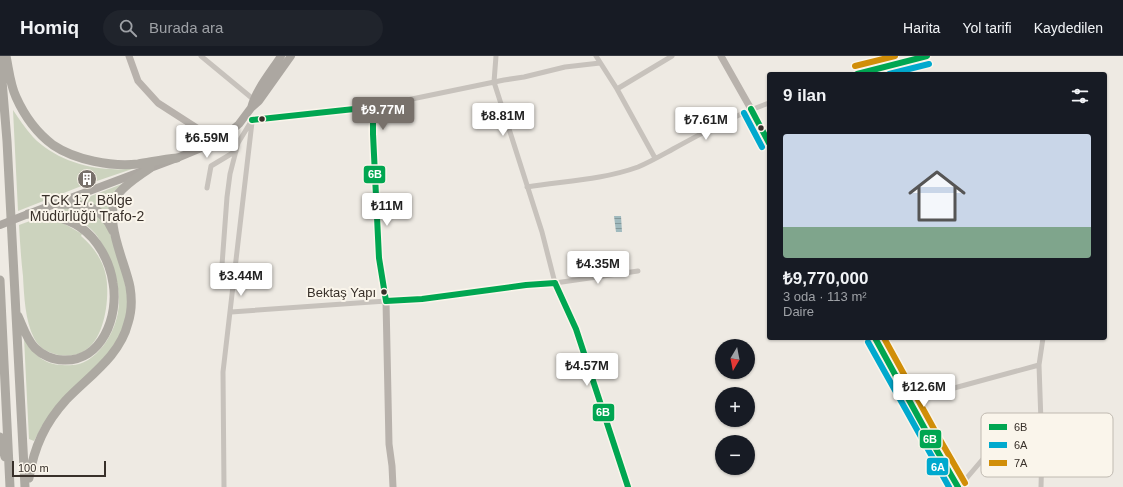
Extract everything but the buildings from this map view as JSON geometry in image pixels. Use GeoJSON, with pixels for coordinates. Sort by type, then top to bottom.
{"type":"FeatureCollection","features":[{"type":"Feature","properties":{"kind":"highway"},"geometry":{"type":"LineString","coordinates":[[0,56],[7,141],[26,487]]}},
{"type":"Feature","properties":{"kind":"highway"},"geometry":{"type":"LineString","coordinates":[[6,56],[12,87],[22,109],[38,131],[54,145],[65,151],[90,160],[113,164],[138,164],[177,158]]}},
{"type":"Feature","properties":{"kind":"highway"},"geometry":{"type":"LineString","coordinates":[[115,236],[113,215],[116,197],[125,187],[150,168]]}},
{"type":"Feature","properties":{"kind":"highway"},"geometry":{"type":"LineString","coordinates":[[26,487],[35,450],[40,437],[50,420],[67,400],[109,358],[122,339],[128,324],[131,310],[129,285],[115,236],[106,218],[96,210],[85,206],[55,204]]}},
{"type":"Feature","properties":{"kind":"highway"},"geometry":{"type":"LineString","coordinates":[[16,312],[35,348],[49,357],[58,360],[67,360],[82,357],[93,351],[98,346],[111,322],[115,299],[110,271],[100,248],[87,232],[79,226],[61,218],[48,215],[28,214]]}},
{"type":"Feature","properties":{"kind":"highway"},"geometry":{"type":"LineString","coordinates":[[0,280],[10,487]]}},
{"type":"Feature","properties":{"kind":"highway"},"geometry":{"type":"LineString","coordinates":[[0,437],[9,468]]}},
{"type":"Feature","properties":{"kind":"main road"},"geometry":{"type":"LineString","coordinates":[[250,110],[257,91],[281,56]]}},
{"type":"Feature","properties":{"kind":"main road"},"geometry":{"type":"LineString","coordinates":[[0,225],[177,158],[224,137],[239,124],[265,94],[291,56]]}},
{"type":"Feature","properties":{"kind":"street"},"geometry":{"type":"LineString","coordinates":[[129,56],[138,81],[158,103],[203,132],[224,137]]}},
{"type":"Feature","properties":{"kind":"street"},"geometry":{"type":"LineString","coordinates":[[201,56],[254,99]]}},
{"type":"Feature","properties":{"kind":"street"},"geometry":{"type":"LineString","coordinates":[[496,56],[494,82],[542,232],[555,282],[578,334],[611,439],[628,487]]}},
{"type":"Feature","properties":{"kind":"street"},"geometry":{"type":"LineString","coordinates":[[596,56],[655,158]]}},
{"type":"Feature","properties":{"kind":"street"},"geometry":{"type":"LineString","coordinates":[[616,89],[672,56]]}},
{"type":"Feature","properties":{"kind":"street"},"geometry":{"type":"LineString","coordinates":[[721,56],[767,139]]}},
{"type":"Feature","properties":{"kind":"street"},"geometry":{"type":"LineString","coordinates":[[865,72],[927,56]]}},
{"type":"Feature","properties":{"kind":"street"},"geometry":{"type":"LineString","coordinates":[[252,120],[373,108],[524,77],[565,67],[600,63]]}},
{"type":"Feature","properties":{"kind":"street"},"geometry":{"type":"LineString","coordinates":[[527,187],[587,179],[617,173],[639,166],[734,117],[767,104]]}},
{"type":"Feature","properties":{"kind":"street"},"geometry":{"type":"LineString","coordinates":[[373,108],[379,258],[386,301],[389,444],[393,487]]}},
{"type":"Feature","properties":{"kind":"street"},"geometry":{"type":"LineString","coordinates":[[224,487],[223,372],[252,120],[250,110]]}},
{"type":"Feature","properties":{"kind":"street"},"geometry":{"type":"LineString","coordinates":[[222,265],[230,174],[238,143],[252,120]]}},
{"type":"Feature","properties":{"kind":"street"},"geometry":{"type":"LineString","coordinates":[[207,188],[212,166],[236,151]]}},
{"type":"Feature","properties":{"kind":"street"},"geometry":{"type":"LineString","coordinates":[[231,312],[422,299],[638,270]]}},
{"type":"Feature","properties":{"kind":"street"},"geometry":{"type":"LineString","coordinates":[[876,340],[932,442],[959,487],[981,461]]}},
{"type":"Feature","properties":{"kind":"street"},"geometry":{"type":"LineString","coordinates":[[1041,413],[1039,365],[1043,340]]}},
{"type":"Feature","properties":{"kind":"street"},"geometry":{"type":"LineString","coordinates":[[910,400],[1039,365]]}},
{"type":"Feature","properties":{"kind":"street"},"geometry":{"type":"LineString","coordinates":[[1041,477],[1041,487]]}},
{"type":"Feature","properties":{"kind":"green space"},"geometry":{"type":"Polygon","coordinates":[[[13,110],[33,137],[59,156],[79,164],[100,168],[135,168],[94,182],[91,172],[81,176],[84,185],[18,211],[13,110]]]}},
{"type":"Feature","properties":{"kind":"green space"},"geometry":{"type":"Polygon","coordinates":[[[122,184],[110,218],[78,201],[122,184]]]}},
{"type":"Feature","properties":{"kind":"green space"},"geometry":{"type":"Polygon","coordinates":[[[64,208],[88,210],[101,219],[108,228],[121,266],[129,301],[123,331],[110,351],[42,426],[34,441],[29,439],[24,338],[35,353],[47,362],[59,365],[68,365],[85,362],[99,351],[108,339],[117,319],[119,306],[119,293],[116,280],[106,251],[101,242],[97,235],[85,225],[58,213],[57,209],[64,208]]]}},
{"type":"Feature","properties":{"kind":"green space"},"geometry":{"type":"Polygon","coordinates":[[[42,219],[63,223],[82,234],[81,236],[90,244],[105,270],[107,295],[101,328],[97,338],[91,345],[81,353],[75,355],[58,355],[44,349],[36,341],[31,331],[27,316],[19,225],[30,220],[42,219]]]}},
{"type":"Feature","properties":{"kind":"water"},"geometry":{"type":"Polygon","coordinates":[[[614,216],[621,216],[622,232],[616,232],[614,216]]]}},
{"type":"Feature","properties":{"kind":"transit line","name":"7A"},"geometry":{"type":"LineString","coordinates":[[855,66],[895,56]]}},
{"type":"Feature","properties":{"kind":"transit line","name":"6B"},"geometry":{"type":"LineString","coordinates":[[865,72],[927,56]]}},
{"type":"Feature","properties":{"kind":"transit line","name":"6A"},"geometry":{"type":"LineString","coordinates":[[897,72],[929,64]]}},
{"type":"Feature","properties":{"kind":"transit line","name":"6B"},"geometry":{"type":"LineString","coordinates":[[373,107],[379,258],[386,301]]}},
{"type":"Feature","properties":{"kind":"transit line","name":"6B"},"geometry":{"type":"LineString","coordinates":[[252,120],[373,107]]}},
{"type":"Feature","properties":{"kind":"transit line","name":"6B"},"geometry":{"type":"LineString","coordinates":[[751,109],[767,139]]}},
{"type":"Feature","properties":{"kind":"transit line","name":"6A"},"geometry":{"type":"LineString","coordinates":[[744,113],[762,147]]}},
{"type":"Feature","properties":{"kind":"transit line","name":"6B"},"geometry":{"type":"LineString","coordinates":[[555,283],[576,329],[628,487]]}},
{"type":"Feature","properties":{"kind":"transit line","name":"6B"},"geometry":{"type":"LineString","coordinates":[[386,301],[422,299],[526,285],[555,283]]}},
{"type":"Feature","properties":{"kind":"transit line","name":"6B"},"geometry":{"type":"LineString","coordinates":[[876,340],[958,487]]}},
{"type":"Feature","properties":{"kind":"transit line","name":"7A"},"geometry":{"type":"LineString","coordinates":[[885,340],[965,483]]}},
{"type":"Feature","properties":{"kind":"transit line","name":"6A"},"geometry":{"type":"LineString","coordinates":[[868,342],[949,487]]}},
{"type":"Feature","properties":{"kind":"place","name":"TCK 17. Bölge Müdürlüğü Trafo-2"},"geometry":{"type":"Point","coordinates":[87,179]}},
{"type":"Feature","properties":{"kind":"place","name":"Bektaş Yapı"},"geometry":{"type":"Point","coordinates":[384,292]}}]}
